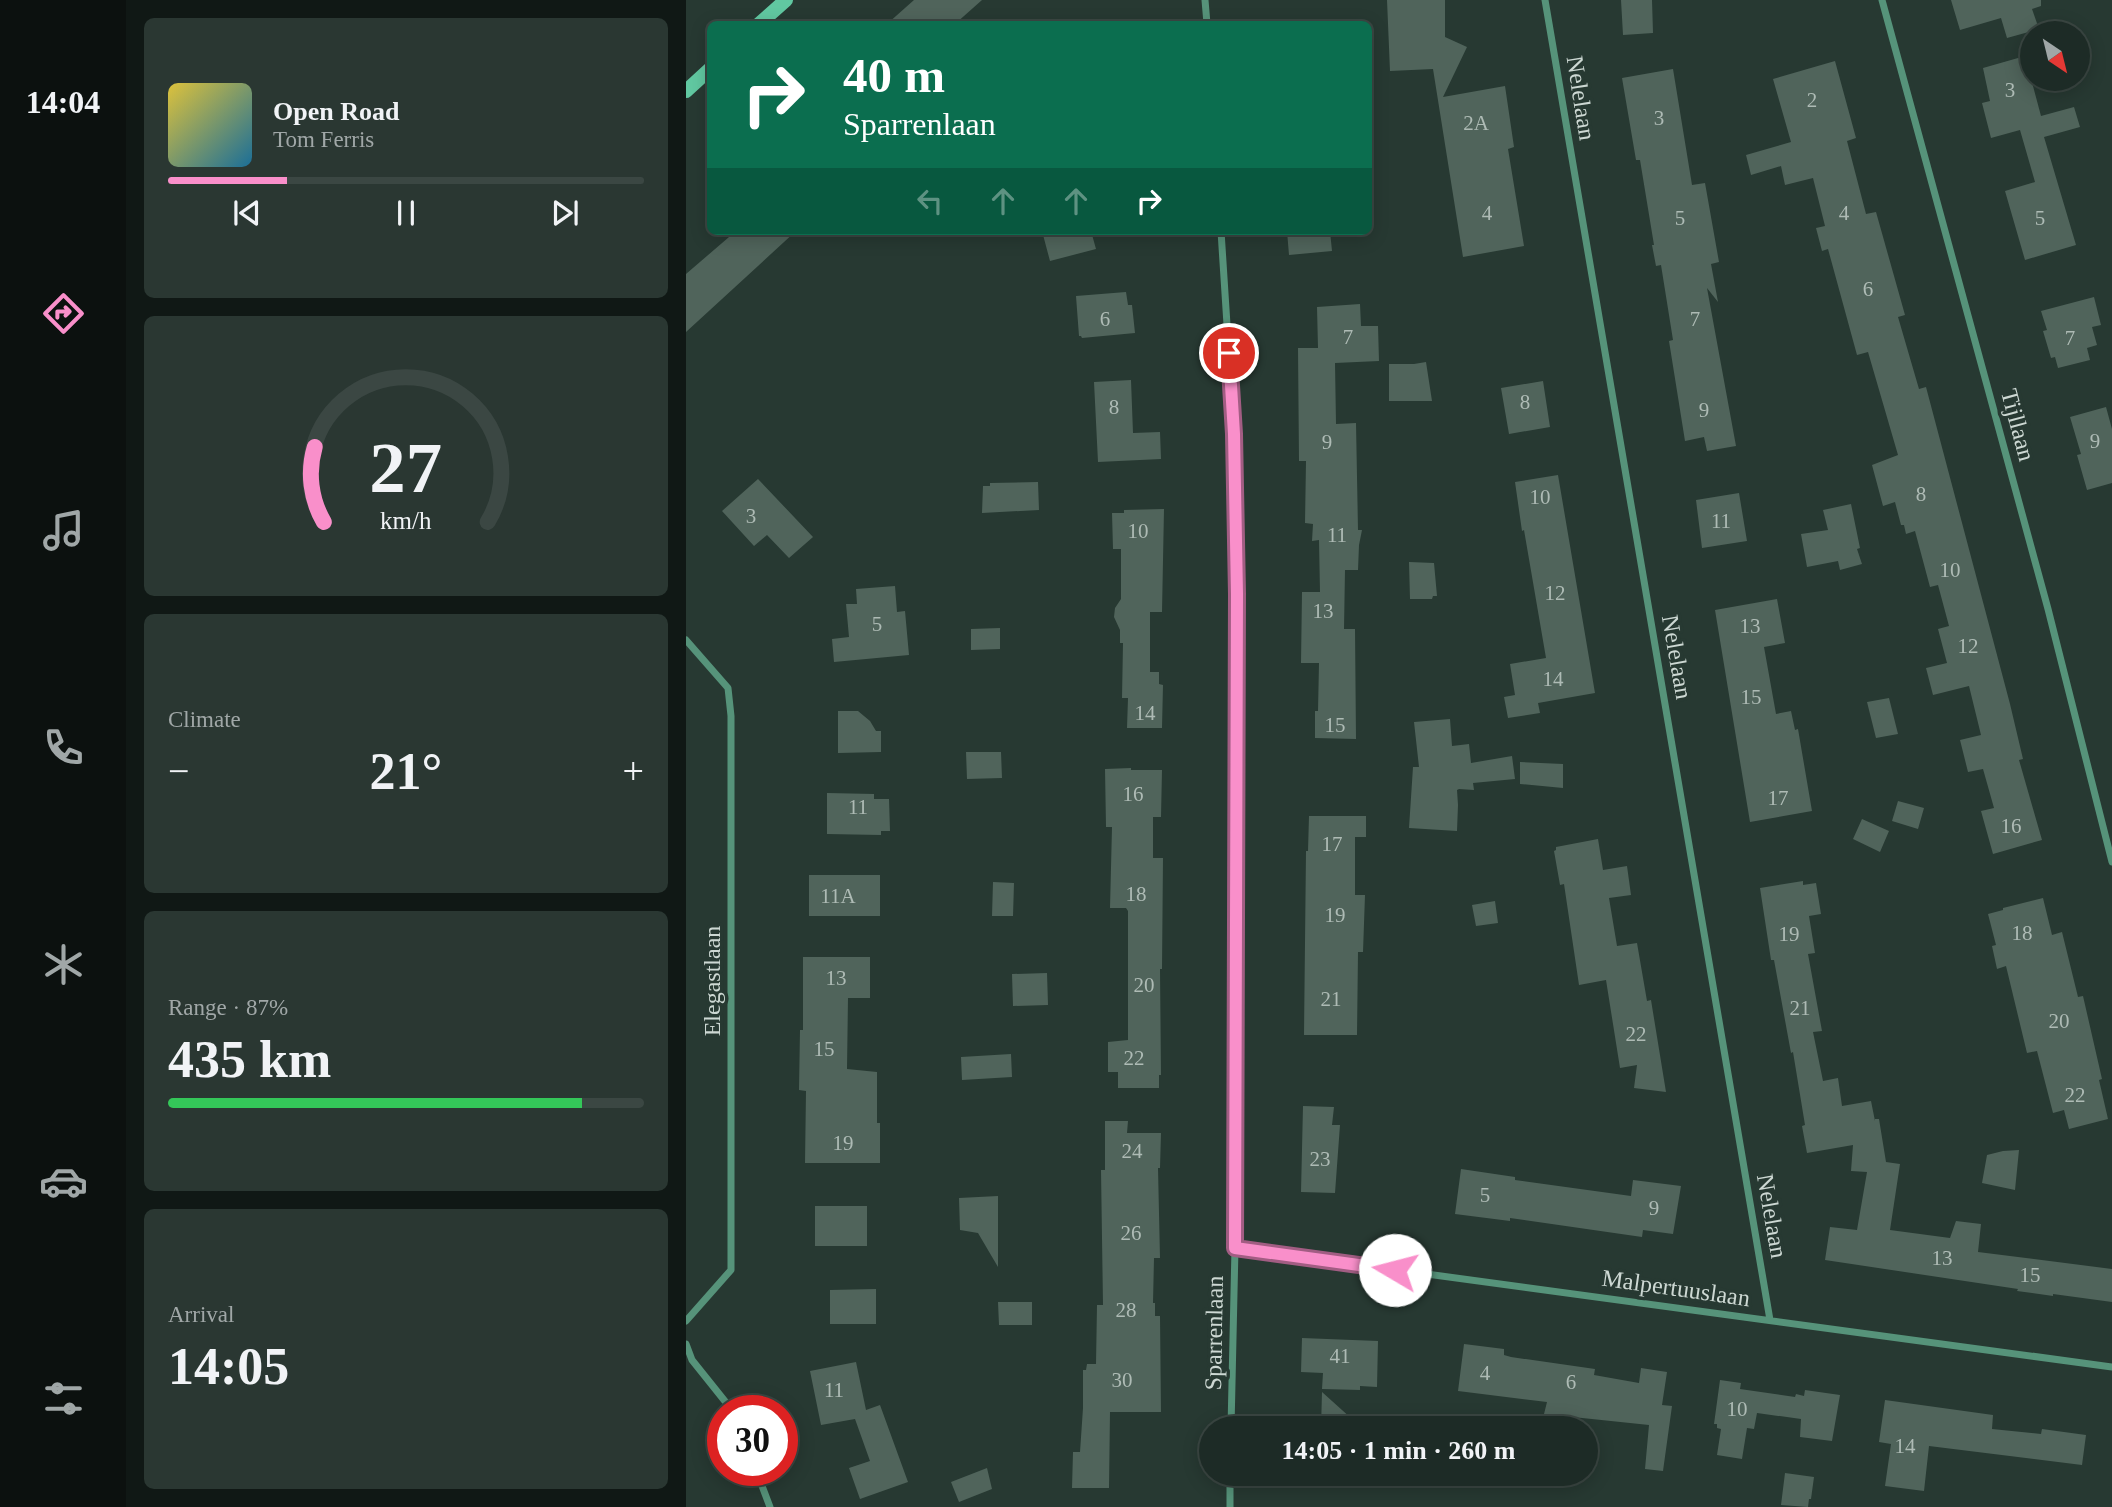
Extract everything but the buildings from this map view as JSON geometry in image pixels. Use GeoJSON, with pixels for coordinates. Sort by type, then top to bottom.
{"type":"FeatureCollection","features":[{"type":"Feature","properties":{"kind":"street"},"geometry":{"type":"LineString","coordinates":[[762,21],[786,0]]}},
{"type":"Feature","properties":{"kind":"street"},"geometry":{"type":"LineString","coordinates":[[1205,0],[1207,21]]}},
{"type":"Feature","properties":{"kind":"street","name":"Nelelaan"},"geometry":{"type":"LineString","coordinates":[[1545,0],[1770,1320]]}},
{"type":"Feature","properties":{"kind":"street","name":"Tijllaan"},"geometry":{"type":"LineString","coordinates":[[1882,0],[2048,609],[2112,862]]}},
{"type":"Feature","properties":{"kind":"street"},"geometry":{"type":"LineString","coordinates":[[686,92],[707,72]]}},
{"type":"Feature","properties":{"kind":"street","name":"Sparrenlaan"},"geometry":{"type":"LineString","coordinates":[[1221,235],[1234,434],[1237,580],[1235,1248],[1231,1416]]}},
{"type":"Feature","properties":{"kind":"street","name":"Elegastlaan"},"geometry":{"type":"LineString","coordinates":[[686,640],[728,688],[731,716],[730,1270],[686,1321]]}},
{"type":"Feature","properties":{"kind":"street","name":"Malpertuuslaan"},"geometry":{"type":"LineString","coordinates":[[1235,1248],[2112,1367]]}},
{"type":"Feature","properties":{"kind":"street"},"geometry":{"type":"LineString","coordinates":[[686,1344],[692,1360],[720,1395]]}},
{"type":"Feature","properties":{"kind":"street"},"geometry":{"type":"LineString","coordinates":[[761,1486],[770,1507]]}},
{"type":"Feature","properties":{"kind":"street"},"geometry":{"type":"LineString","coordinates":[[1230,1486],[1230,1507]]}},
{"type":"Feature","properties":{"kind":"route"},"geometry":{"type":"LineString","coordinates":[[1229,353],[1234,434],[1237,594],[1235,1248],[1395,1270]]}}]}
